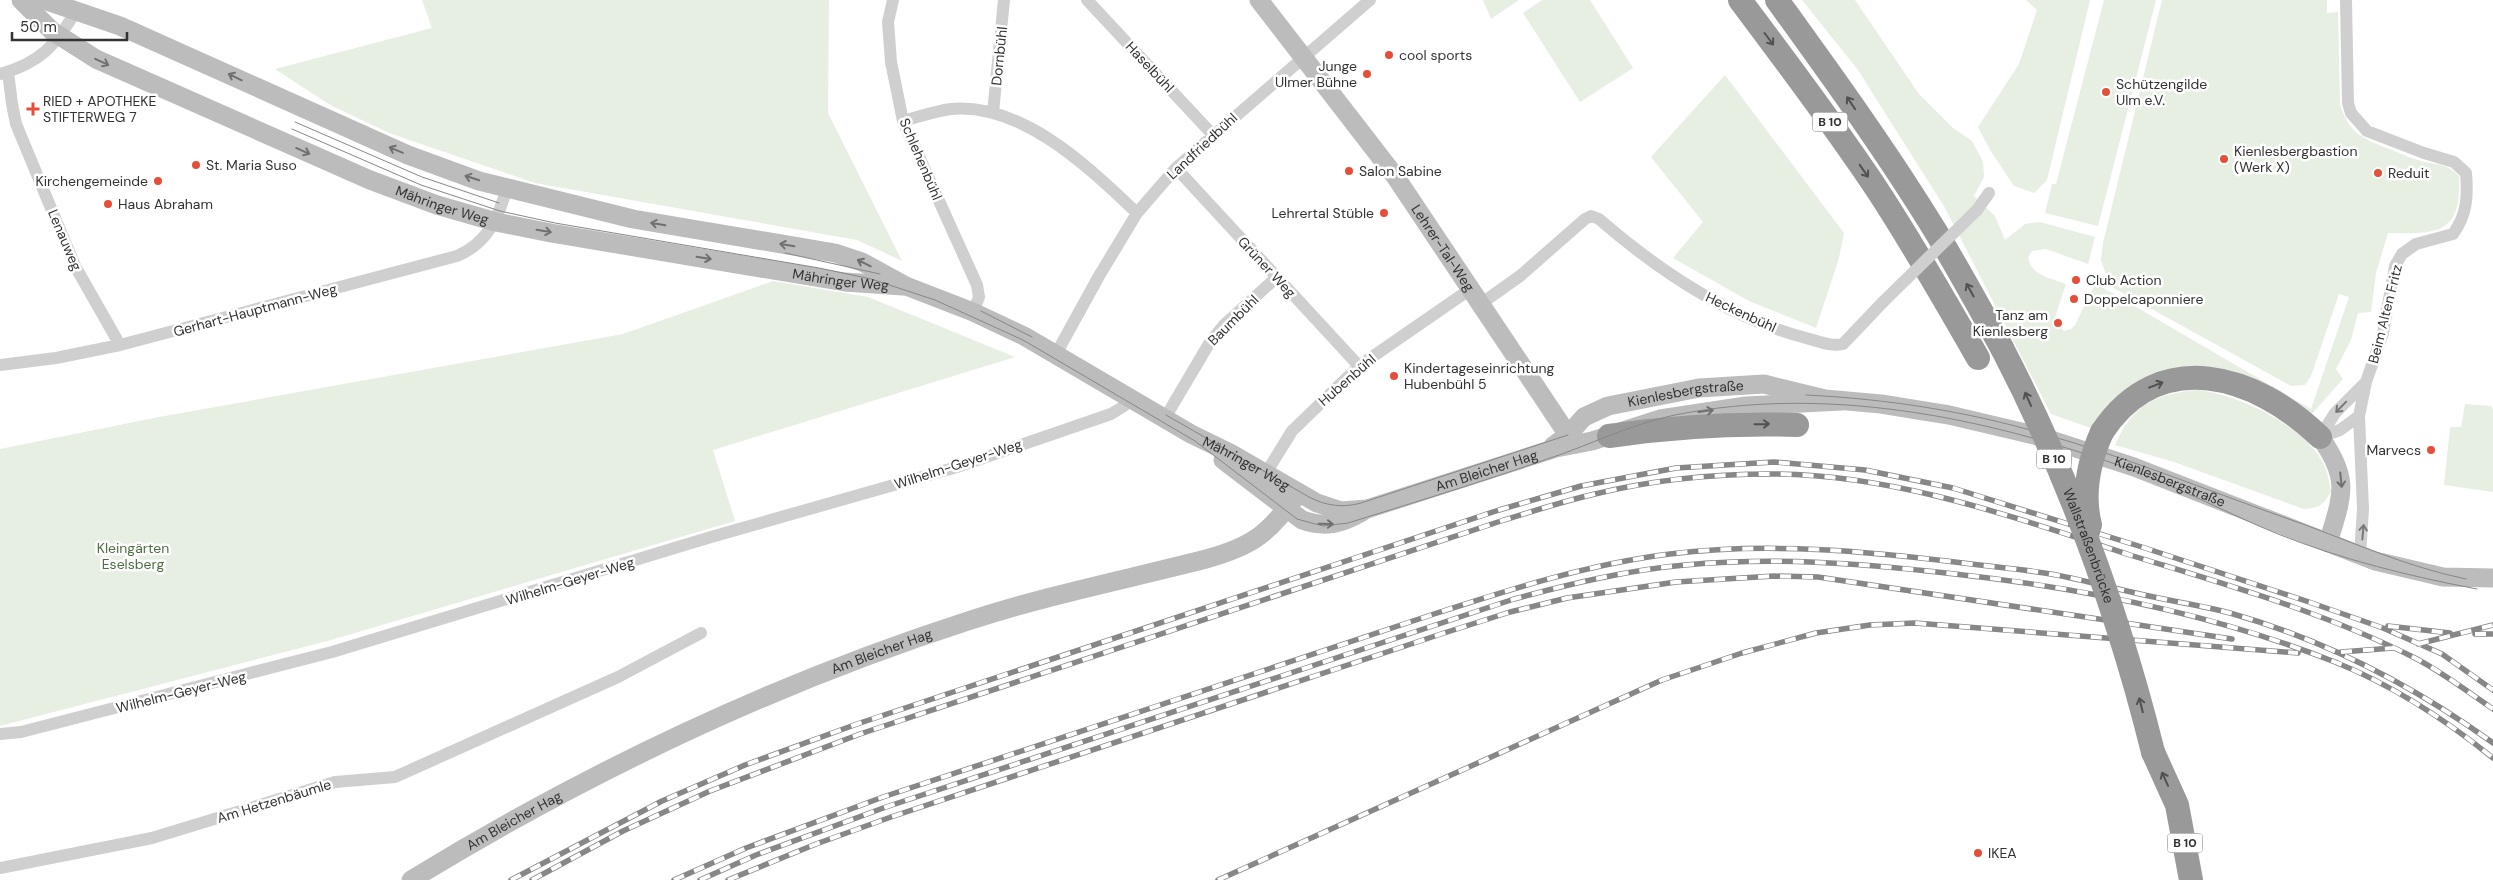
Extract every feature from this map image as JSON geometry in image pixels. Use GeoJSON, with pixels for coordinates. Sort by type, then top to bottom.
{"type":"FeatureCollection","features":[{"type":"Feature","properties":{"kind":"highway","name":"B 10"},"geometry":{"type":"LineString","coordinates":[[1740,0],[1819,106],[1877,190],[1919,255],[1978,358]]}},
{"type":"Feature","properties":{"kind":"highway","name":"Wallstraßenbrücke"},"geometry":{"type":"LineString","coordinates":[[1776,0],[1842,89],[1903,179],[1941,240],[2002,348],[2042,430],[2101,573],[2135,678],[2153,752],[2177,805],[2191,880]]}},
{"type":"Feature","properties":{"kind":"highway"},"geometry":{"type":"LineString","coordinates":[[2101,573],[2088,516],[2086,490],[2090,462],[2102,432],[2117,412],[2134,396],[2153,385],[2171,380],[2198,377],[2220,380],[2258,394],[2296,417],[2320,437]]}},
{"type":"Feature","properties":{"kind":"highway"},"geometry":{"type":"LineString","coordinates":[[1608,436],[1691,427],[1797,425]]}},
{"type":"Feature","properties":{"kind":"street","name":"Mähringer Weg"},"geometry":{"type":"LineString","coordinates":[[21,0],[37,19],[60,37],[96,59],[370,180],[430,203],[496,222],[845,282],[906,286]]}},
{"type":"Feature","properties":{"kind":"street","name":"Mähringer Weg"},"geometry":{"type":"LineString","coordinates":[[44,0],[127,29],[408,155],[456,173],[507,188],[650,222],[835,253],[862,262],[906,286],[973,312],[1056,354],[1191,434],[1266,473],[1299,493]]}},
{"type":"Feature","properties":{"kind":"street","name":"Schlehenbühl"},"geometry":{"type":"LineString","coordinates":[[893,0],[888,22],[891,62],[903,121],[977,285],[979,297],[973,312]]}},
{"type":"Feature","properties":{"kind":"street","name":"Dornbühl"},"geometry":{"type":"LineString","coordinates":[[993,113],[1004,0]]}},
{"type":"Feature","properties":{"kind":"street","name":"Haselbühl"},"geometry":{"type":"LineString","coordinates":[[1087,0],[1212,134]]}},
{"type":"Feature","properties":{"kind":"street","name":"Lehrer-Tal-Weg"},"geometry":{"type":"LineString","coordinates":[[1259,0],[1395,176],[1477,296],[1571,440]]}},
{"type":"Feature","properties":{"kind":"street"},"geometry":{"type":"LineString","coordinates":[[1304,57],[1370,0]]}},
{"type":"Feature","properties":{"kind":"street","name":"Beim Alten Fritz"},"geometry":{"type":"LineString","coordinates":[[2346,0],[2348,103],[2351,113],[2367,131],[2424,153],[2454,162],[2466,173],[2468,192],[2465,212],[2453,234],[2416,244],[2402,254],[2395,266],[2382,333],[2366,382],[2359,416],[2363,509],[2360,556]]}},
{"type":"Feature","properties":{"kind":"street"},"geometry":{"type":"LineString","coordinates":[[4,73],[28,64],[44,54],[60,37],[76,11]]}},
{"type":"Feature","properties":{"kind":"street","name":"Landfriedbühl"},"geometry":{"type":"LineString","coordinates":[[1056,354],[1099,276],[1137,213],[1176,168],[1212,134],[1304,57]]}},
{"type":"Feature","properties":{"kind":"street","name":"Lenauweg"},"geometry":{"type":"LineString","coordinates":[[4,73],[16,124],[75,266],[120,345]]}},
{"type":"Feature","properties":{"kind":"street"},"geometry":{"type":"LineString","coordinates":[[903,121],[952,109],[993,113],[1036,131],[1080,160],[1137,213]]}},
{"type":"Feature","properties":{"kind":"street","name":"Grüner Weg"},"geometry":{"type":"LineString","coordinates":[[1176,168],[1359,366]]}},
{"type":"Feature","properties":{"kind":"street"},"geometry":{"type":"LineString","coordinates":[[496,222],[507,188]]}},
{"type":"Feature","properties":{"kind":"street","name":"Heckenbühl"},"geometry":{"type":"LineString","coordinates":[[1477,296],[1520,276],[1585,219],[1591,216],[1599,219],[1681,283],[1771,328],[1839,345],[1843,344],[1977,210],[1989,193]]}},
{"type":"Feature","properties":{"kind":"street","name":"Gerhart-Hauptmann-Weg"},"geometry":{"type":"LineString","coordinates":[[0,365],[56,358],[120,345],[450,258],[476,245],[496,222]]}},
{"type":"Feature","properties":{"kind":"street","name":"Baumbühl"},"geometry":{"type":"LineString","coordinates":[[1165,418],[1210,342],[1224,325],[1277,277]]}},
{"type":"Feature","properties":{"kind":"street","name":"Hubenbühl"},"geometry":{"type":"LineString","coordinates":[[1266,473],[1292,431],[1359,366],[1477,296]]}},
{"type":"Feature","properties":{"kind":"street","name":"Beim Alten Fritz"},"geometry":{"type":"LineString","coordinates":[[2320,437],[2335,414],[2366,382]]}},
{"type":"Feature","properties":{"kind":"street","name":"Kienlesbergstraße"},"geometry":{"type":"LineString","coordinates":[[1544,452],[1571,440],[1584,416],[1601,408],[1706,387],[1764,384],[1815,397],[1881,404],[1949,415],[2058,442],[2134,467],[2360,556],[2397,567],[2443,577],[2493,578]]}},
{"type":"Feature","properties":{"kind":"street","name":"Wilhelm-Geyer-Weg"},"geometry":{"type":"LineString","coordinates":[[0,734],[21,732],[171,695],[332,652],[711,537],[957,467],[1111,414],[1124,406],[1129,398]]}},
{"type":"Feature","properties":{"kind":"street","name":"Kienlesbergstraße"},"geometry":{"type":"LineString","coordinates":[[1608,436],[1660,419],[1710,410],[1842,401]]}},
{"type":"Feature","properties":{"kind":"street"},"geometry":{"type":"LineString","coordinates":[[2328,543],[2342,491],[2340,472],[2334,456],[2320,437],[2340,430],[2359,416]]}},
{"type":"Feature","properties":{"kind":"street","name":"Mähringer Weg"},"geometry":{"type":"LineString","coordinates":[[1191,434],[1286,509]]}},
{"type":"Feature","properties":{"kind":"street"},"geometry":{"type":"LineString","coordinates":[[1571,440],[1608,436]]}},
{"type":"Feature","properties":{"kind":"street","name":"Am Bleicher Hag"},"geometry":{"type":"LineString","coordinates":[[411,880],[547,801],[624,762],[777,693],[892,648],[974,619],[1229,552],[1263,535],[1286,509],[1302,520],[1326,525],[1340,523],[1367,509],[1544,452]]}},
{"type":"Feature","properties":{"kind":"street"},"geometry":{"type":"LineString","coordinates":[[1286,509],[1299,493]]}},
{"type":"Feature","properties":{"kind":"street","name":"Am Bleicher Hag"},"geometry":{"type":"LineString","coordinates":[[1299,493],[1335,510],[1353,511],[1367,509]]}},
{"type":"Feature","properties":{"kind":"street","name":"Am Hetzenbäumle"},"geometry":{"type":"LineString","coordinates":[[0,868],[152,838],[335,782],[395,777],[618,676],[701,633]]}},
{"type":"Feature","properties":{"kind":"green space"},"geometry":{"type":"Polygon","coordinates":[[[422,0],[829,0],[828,113],[902,261],[857,240],[535,183],[389,133],[330,105],[275,69],[432,28],[422,0]]]}},
{"type":"Feature","properties":{"kind":"green space"},"geometry":{"type":"Polygon","coordinates":[[[1483,0],[1519,0],[1491,19],[1483,0]]]}},
{"type":"Feature","properties":{"kind":"green space"},"geometry":{"type":"Polygon","coordinates":[[[1542,0],[1590,0],[1633,68],[1580,102],[1523,13],[1542,0]]]}},
{"type":"Feature","properties":{"kind":"green space"},"geometry":{"type":"Polygon","coordinates":[[[1802,0],[1855,0],[1919,94],[1953,128],[1972,141],[1983,162],[1984,177],[1974,196],[1995,216],[2005,240],[2025,224],[2040,222],[2095,237],[2088,264],[2046,249],[2032,251],[2028,257],[2037,272],[2066,284],[2054,321],[2064,331],[2071,329],[2075,325],[2095,283],[2311,409],[2349,297],[2339,294],[2311,376],[2305,385],[2291,386],[2110,286],[2101,260],[2103,243],[2162,0],[2327,0],[2327,13],[2338,12],[2340,105],[2348,123],[2359,135],[2373,143],[2417,160],[2442,165],[2459,176],[2459,195],[2456,210],[2451,220],[2443,227],[2433,231],[2388,233],[2376,273],[2371,312],[2358,313],[2351,340],[2336,369],[2343,379],[2310,416],[2248,382],[2122,394],[2107,407],[2091,428],[2051,414],[1945,208],[1858,70],[1802,0]]]}},
{"type":"Feature","properties":{"kind":"green space"},"geometry":{"type":"Polygon","coordinates":[[[2026,0],[2090,0],[2047,180],[2034,193],[2014,186],[1990,150],[1978,127],[2019,64],[2037,10],[2026,0]]]}},
{"type":"Feature","properties":{"kind":"green space","name":"Schützengilde Ulm e.V."},"geometry":{"type":"Polygon","coordinates":[[[2104,0],[2156,0],[2098,226],[2045,213],[2052,184],[2056,184],[2104,0]]]}},
{"type":"Feature","properties":{"kind":"green space"},"geometry":{"type":"Polygon","coordinates":[[[1725,75],[1844,233],[1839,258],[1816,328],[1749,301],[1673,258],[1703,222],[1651,157],[1725,75]]]}},
{"type":"Feature","properties":{"kind":"green space","name":"Kleingärten Eselsberg"},"geometry":{"type":"Polygon","coordinates":[[[773,281],[868,297],[1015,357],[713,450],[735,521],[331,640],[0,726],[0,449],[159,417],[623,334],[773,281]]]}},
{"type":"Feature","properties":{"kind":"green space"},"geometry":{"type":"Polygon","coordinates":[[[2198,390],[2233,398],[2287,425],[2315,451],[2324,465],[2331,491],[2326,500],[2317,507],[2304,509],[2174,462],[2115,445],[2130,420],[2147,404],[2158,398],[2198,390]]]}},
{"type":"Feature","properties":{"kind":"green space"},"geometry":{"type":"Polygon","coordinates":[[[2465,404],[2491,406],[2493,410],[2493,492],[2444,485],[2450,427],[2461,427],[2465,404]]]}},
{"type":"Feature","properties":{"kind":"tram line"},"geometry":{"type":"LineString","coordinates":[[295,122],[422,177],[499,203]]}},
{"type":"Feature","properties":{"kind":"tram line"},"geometry":{"type":"LineString","coordinates":[[292,129],[421,185],[500,211],[555,223],[819,268],[871,279],[935,300],[1023,340],[1195,441],[1297,519],[1323,526],[1348,523],[1428,498],[1562,454],[1641,424],[1674,415],[1747,405],[1803,403],[1859,406],[1915,412],[2025,436],[2151,477],[2278,534],[2327,552],[2426,579],[2477,589]]}},
{"type":"Feature","properties":{"kind":"tram line"},"geometry":{"type":"LineString","coordinates":[[785,253],[880,274]]}},
{"type":"Feature","properties":{"kind":"tram line"},"geometry":{"type":"LineString","coordinates":[[981,311],[1032,337]]}},
{"type":"Feature","properties":{"kind":"tram line"},"geometry":{"type":"LineString","coordinates":[[1806,395],[1926,407],[2044,434],[2134,463],[2419,567],[2466,579]]}},
{"type":"Feature","properties":{"kind":"tram line"},"geometry":{"type":"LineString","coordinates":[[1166,415],[1309,497],[1328,504],[1341,506],[1361,503],[1568,435]]}},
{"type":"Feature","properties":{"kind":"railway"},"geometry":{"type":"LineString","coordinates":[[511,880],[662,801],[745,765],[857,724],[1499,510],[1581,486],[1676,468],[1774,462],[1865,470],[1953,488],[2145,548],[2383,628],[2442,654],[2493,690]]}},
{"type":"Feature","properties":{"kind":"railway"},"geometry":{"type":"LineString","coordinates":[[532,880],[623,831],[710,791],[860,734],[1504,520],[1617,489],[1704,477],[1771,474],[1863,481],[1953,500],[1998,513],[2275,600],[2346,627],[2415,658],[2493,709]]}},
{"type":"Feature","properties":{"kind":"railway"},"geometry":{"type":"LineString","coordinates":[[674,880],[746,848],[883,797],[1463,605],[1550,578],[1610,564],[1640,558],[1707,550],[1780,548],[1854,552],[2018,569],[2063,576],[2230,613],[2300,637],[2368,667],[2432,702],[2493,743]]}},
{"type":"Feature","properties":{"kind":"railway"},"geometry":{"type":"LineString","coordinates":[[700,880],[756,855],[886,807],[1514,599],[1620,574],[1685,565],[1783,561],[1880,566],[2045,586],[2144,604],[2240,629],[2356,671],[2418,704],[2493,758]]}},
{"type":"Feature","properties":{"kind":"railway"},"geometry":{"type":"LineString","coordinates":[[728,880],[816,844],[891,817],[1441,634],[1510,612],[1567,598],[1676,582],[1774,576],[1818,577],[2232,639]]}},
{"type":"Feature","properties":{"kind":"railway"},"geometry":{"type":"LineString","coordinates":[[1218,880],[1662,680],[1742,653],[1816,633],[1870,625],[1915,623],[2298,653]]}},
{"type":"Feature","properties":{"kind":"railway"},"geometry":{"type":"LineString","coordinates":[[2418,644],[2493,625]]}},
{"type":"Feature","properties":{"kind":"railway"},"geometry":{"type":"LineString","coordinates":[[2388,626],[2450,633]]}},
{"type":"Feature","properties":{"kind":"railway"},"geometry":{"type":"LineString","coordinates":[[2475,634],[2493,634]]}},
{"type":"Feature","properties":{"kind":"railway"},"geometry":{"type":"LineString","coordinates":[[2341,652],[2393,648]]}},
{"type":"Feature","properties":{"kind":"place","name":"cool sports"},"geometry":{"type":"Point","coordinates":[1389,55]}},
{"type":"Feature","properties":{"kind":"place","name":"Junge Ulmer Bühne"},"geometry":{"type":"Point","coordinates":[1367,74]}},
{"type":"Feature","properties":{"kind":"place","name":"Schützengilde Ulm e.V."},"geometry":{"type":"Point","coordinates":[2106,92]}},
{"type":"Feature","properties":{"kind":"place","name":"RIED + APOTHEKE STIFTERWEG 7"},"geometry":{"type":"Point","coordinates":[33,109]}},
{"type":"Feature","properties":{"kind":"place","name":"Kienlesbergbastion (Werk X)"},"geometry":{"type":"Point","coordinates":[2224,159]}},
{"type":"Feature","properties":{"kind":"place","name":"St. Maria Suso"},"geometry":{"type":"Point","coordinates":[196,165]}},
{"type":"Feature","properties":{"kind":"place","name":"Salon Sabine"},"geometry":{"type":"Point","coordinates":[1349,171]}},
{"type":"Feature","properties":{"kind":"place","name":"Reduit"},"geometry":{"type":"Point","coordinates":[2378,173]}},
{"type":"Feature","properties":{"kind":"place","name":"Kirchengemeinde"},"geometry":{"type":"Point","coordinates":[158,181]}},
{"type":"Feature","properties":{"kind":"place","name":"Haus Abraham"},"geometry":{"type":"Point","coordinates":[108,204]}},
{"type":"Feature","properties":{"kind":"place","name":"Lehrertal Stüble"},"geometry":{"type":"Point","coordinates":[1384,213]}},
{"type":"Feature","properties":{"kind":"place","name":"Club Action"},"geometry":{"type":"Point","coordinates":[2076,280]}},
{"type":"Feature","properties":{"kind":"place","name":"Doppelcaponniere"},"geometry":{"type":"Point","coordinates":[2074,299]}},
{"type":"Feature","properties":{"kind":"place","name":"Tanz am Kienlesberg"},"geometry":{"type":"Point","coordinates":[2058,323]}},
{"type":"Feature","properties":{"kind":"place","name":"Kindertageseinrichtung Hubenbühl 5"},"geometry":{"type":"Point","coordinates":[1394,376]}},
{"type":"Feature","properties":{"kind":"place","name":"Marvecs"},"geometry":{"type":"Point","coordinates":[2431,450]}},
{"type":"Feature","properties":{"kind":"place","name":"IKEA"},"geometry":{"type":"Point","coordinates":[1978,853]}}]}
